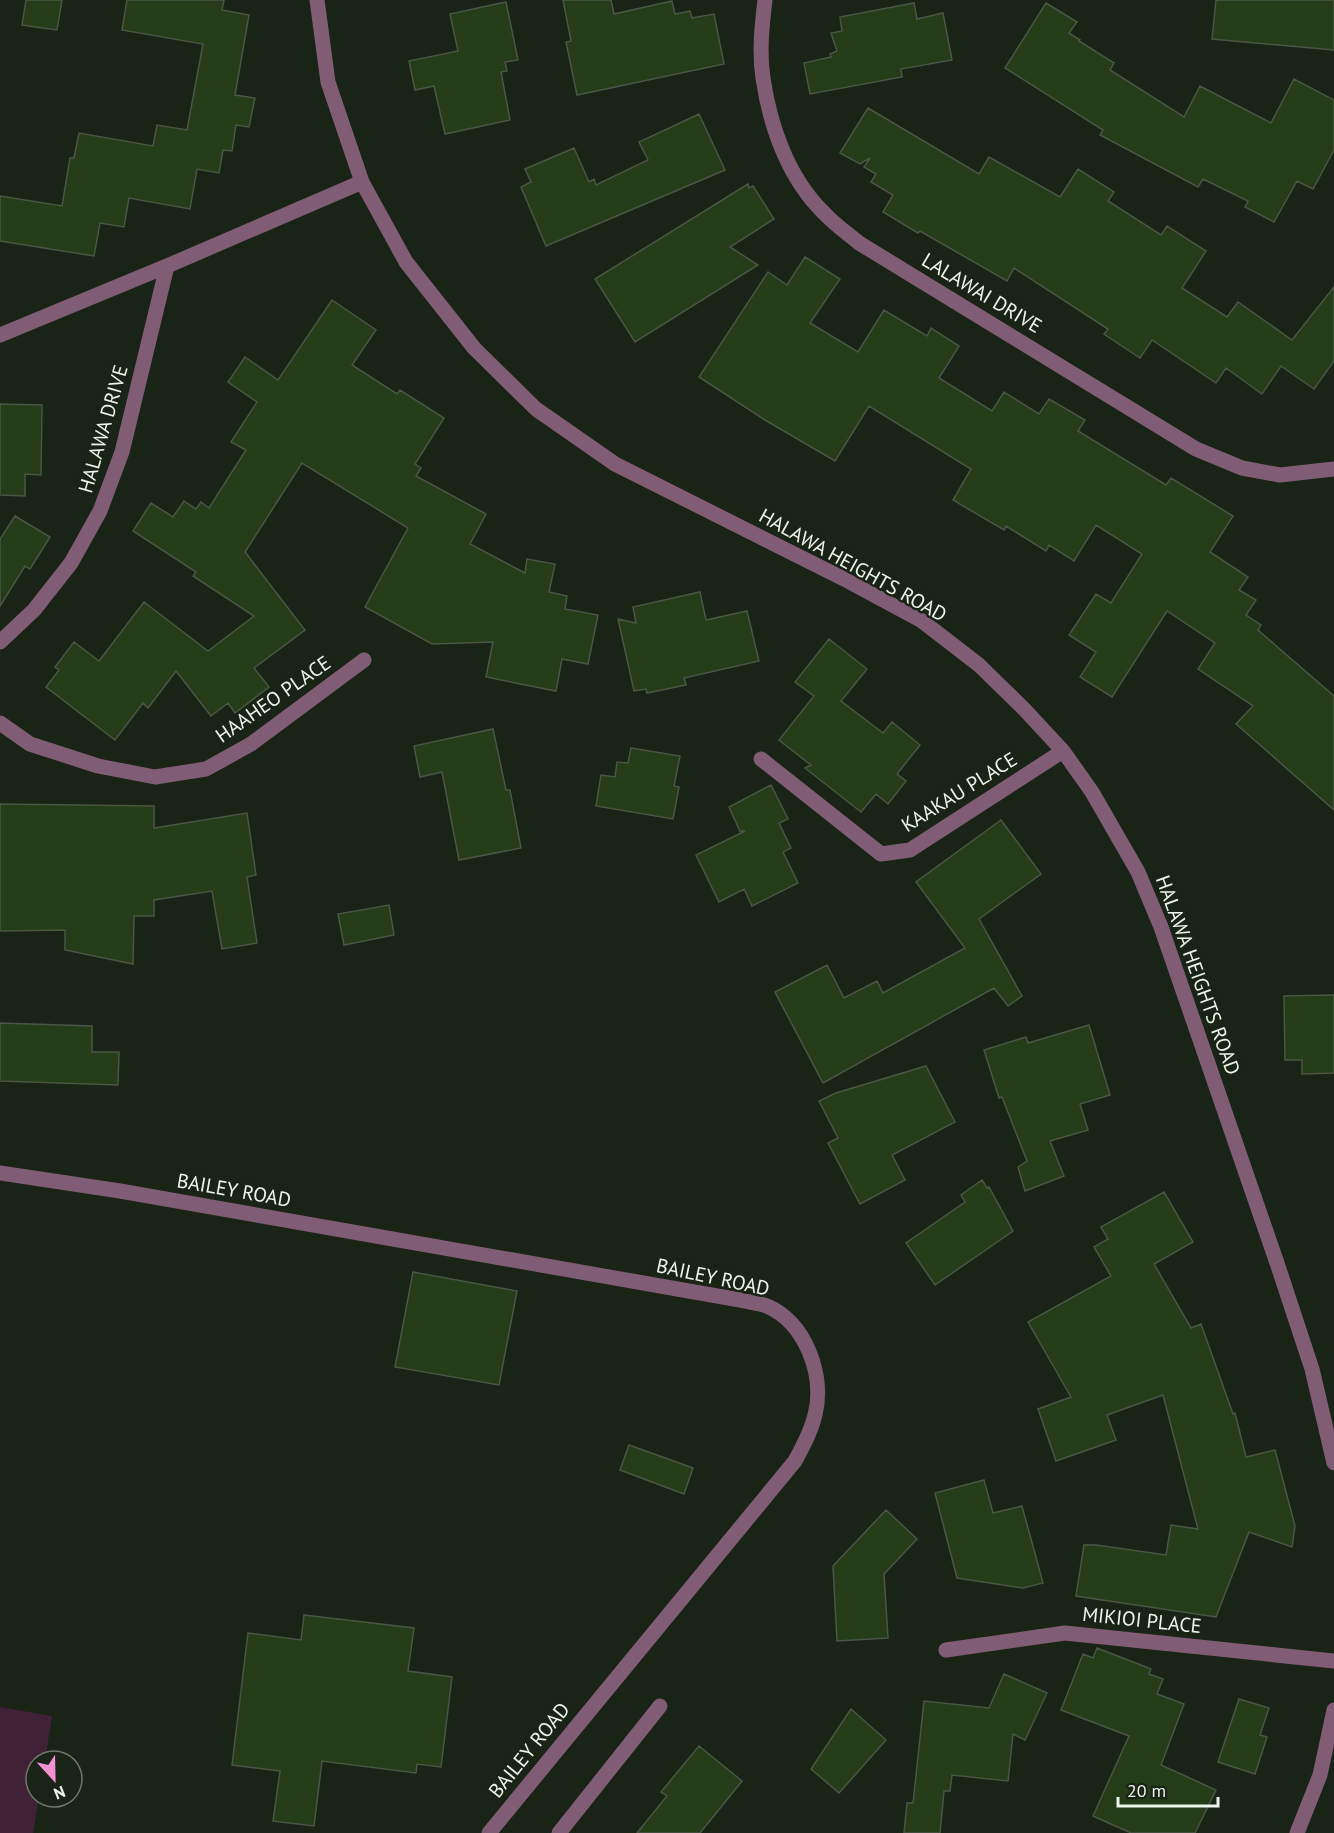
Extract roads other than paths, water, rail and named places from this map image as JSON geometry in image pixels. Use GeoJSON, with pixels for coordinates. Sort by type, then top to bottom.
{"type":"FeatureCollection","features":[{"type":"Feature","properties":{"kind":"street","name":"HALAWA HEIGHTS ROAD"},"geometry":{"type":"LineString","coordinates":[[317,0],[328,82],[362,182],[406,262],[474,348],[536,409],[615,464],[844,579],[922,621],[979,664],[1024,709],[1063,751],[1092,792],[1138,872],[1161,927],[1305,1348],[1334,1464]]}},
{"type":"Feature","properties":{"kind":"street","name":"LALAWAI DRIVE"},"geometry":{"type":"LineString","coordinates":[[765,0],[761,29],[762,76],[774,129],[793,174],[823,213],[859,243],[1196,449],[1242,468],[1280,475],[1334,469]]}},
{"type":"Feature","properties":{"kind":"street"},"geometry":{"type":"LineString","coordinates":[[0,335],[362,182]]}},
{"type":"Feature","properties":{"kind":"street","name":"HALAWA DRIVE"},"geometry":{"type":"LineString","coordinates":[[0,642],[34,610],[71,563],[100,511],[122,452],[167,266]]}},
{"type":"Feature","properties":{"kind":"street","name":"HAAHEO PLACE"},"geometry":{"type":"LineString","coordinates":[[0,723],[30,744],[98,766],[155,777],[206,769],[251,744],[364,660]]}},
{"type":"Feature","properties":{"kind":"street","name":"KAAKAU PLACE"},"geometry":{"type":"LineString","coordinates":[[761,759],[881,854],[910,850],[1063,751]]}},
{"type":"Feature","properties":{"kind":"street","name":"BAILEY ROAD"},"geometry":{"type":"LineString","coordinates":[[0,1173],[131,1193],[740,1300],[766,1306],[789,1320],[804,1341],[814,1366],[819,1389],[816,1413],[808,1438],[799,1454],[489,1833]]}},
{"type":"Feature","properties":{"kind":"street","name":"MIKIOI PLACE"},"geometry":{"type":"LineString","coordinates":[[946,1650],[1065,1633],[1334,1661]]}},
{"type":"Feature","properties":{"kind":"street"},"geometry":{"type":"LineString","coordinates":[[559,1833],[660,1706]]}},
{"type":"Feature","properties":{"kind":"street"},"geometry":{"type":"LineString","coordinates":[[1297,1833],[1320,1775],[1334,1710]]}}]}
